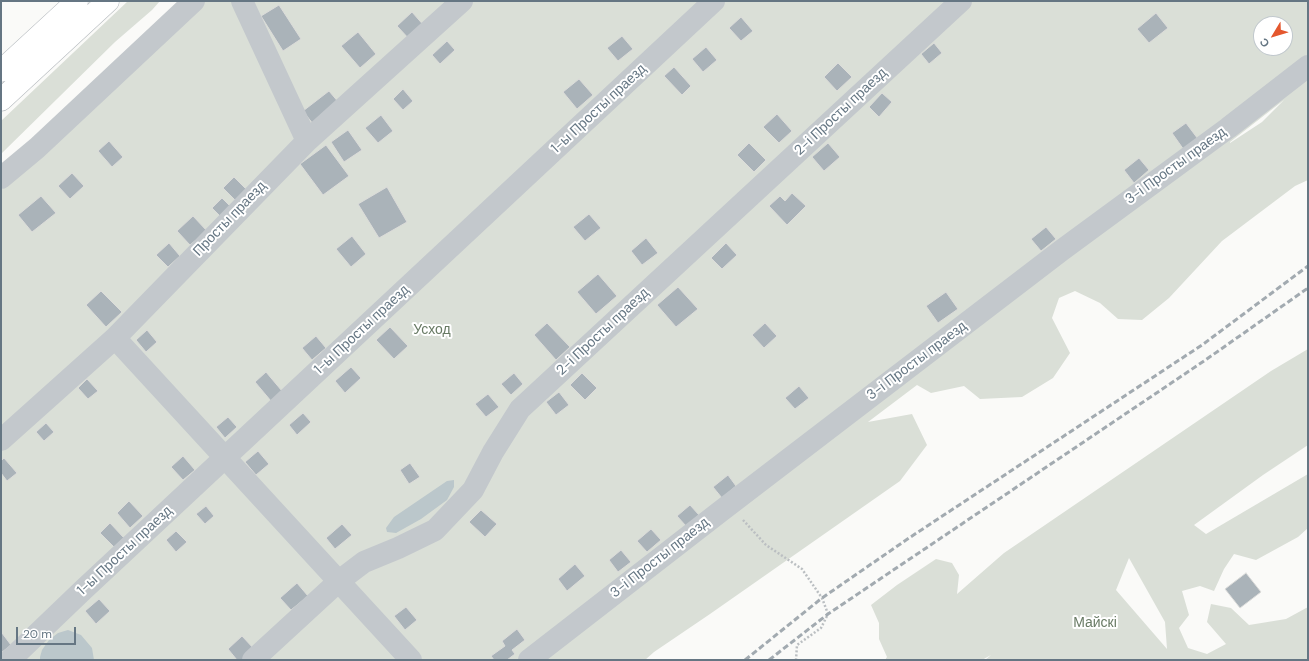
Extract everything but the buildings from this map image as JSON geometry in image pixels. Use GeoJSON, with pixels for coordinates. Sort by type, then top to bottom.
{"type":"FeatureCollection","features":[{"type":"Feature","properties":{"kind":"main road"},"geometry":{"type":"LineString","coordinates":[[1,71],[77,1]]}},
{"type":"Feature","properties":{"kind":"main road"},"geometry":{"type":"LineString","coordinates":[[1,100],[108,1]]}},
{"type":"Feature","properties":{"kind":"lane"},"geometry":{"type":"LineString","coordinates":[[1,178],[37,148],[194,1]]}},
{"type":"Feature","properties":{"kind":"lane"},"geometry":{"type":"LineString","coordinates":[[242,1],[307,141]]}},
{"type":"Feature","properties":{"kind":"lane","name":"Просты праезд"},"geometry":{"type":"LineString","coordinates":[[1,440],[115,338],[307,141],[462,1]]}},
{"type":"Feature","properties":{"kind":"lane","name":"1-ы Просты праезд"},"geometry":{"type":"LineString","coordinates":[[10,660],[83,590],[714,1]]}},
{"type":"Feature","properties":{"kind":"lane","name":"2-і Просты праезд"},"geometry":{"type":"LineString","coordinates":[[253,660],[339,581],[364,562],[398,548],[435,530],[473,490],[493,452],[520,409],[961,1]]}},
{"type":"Feature","properties":{"kind":"lane","name":"3-і Просты праезд"},"geometry":{"type":"LineString","coordinates":[[529,660],[1062,250],[1228,128],[1308,66]]}},
{"type":"Feature","properties":{"kind":"lane"},"geometry":{"type":"LineString","coordinates":[[115,338],[411,660]]}},
{"type":"Feature","properties":{"kind":"path"},"geometry":{"type":"LineString","coordinates":[[730,504],[766,545],[802,569],[822,598],[828,614],[821,628],[797,645],[796,660]]}},
{"type":"Feature","properties":{"kind":"green space"},"geometry":{"type":"Polygon","coordinates":[[[128,1],[160,1],[152,10],[115,42],[1,154],[1,121],[128,1]]]}},
{"type":"Feature","properties":{"kind":"green space","name":"Усход"},"geometry":{"type":"Polygon","coordinates":[[[197,1],[1308,1],[1308,180],[1295,186],[1222,241],[1169,298],[1142,320],[1118,319],[1100,303],[1075,291],[1059,298],[1052,318],[1070,353],[1053,378],[1022,397],[980,399],[964,386],[931,393],[917,385],[868,422],[912,414],[927,445],[900,481],[654,652],[645,660],[1,660],[1,190],[197,1]],[[1284,100],[1230,143],[1262,122],[1284,100]]]}},
{"type":"Feature","properties":{"kind":"green space","name":"Майскі"},"geometry":{"type":"Polygon","coordinates":[[[1308,349],[1308,445],[1263,475],[1194,525],[1206,534],[1308,474],[1308,528],[1298,537],[1256,560],[1234,554],[1224,569],[1214,591],[1200,586],[1182,591],[1189,615],[1179,628],[1188,648],[1207,654],[1226,644],[1207,622],[1211,604],[1231,608],[1249,625],[1286,619],[1308,607],[1308,660],[985,660],[991,655],[982,660],[885,660],[887,657],[879,639],[879,623],[871,605],[897,585],[936,559],[952,563],[959,575],[957,594],[1004,553],[1271,371],[1308,349]],[[1129,558],[1116,590],[1167,649],[1165,622],[1129,558]]]}},
{"type":"Feature","properties":{"kind":"shaded area"},"geometry":{"type":"Polygon","coordinates":[[[454,480],[454,487],[447,500],[421,519],[396,533],[387,532],[386,528],[394,517],[447,481],[454,480]]]}},
{"type":"Feature","properties":{"kind":"shaded area"},"geometry":{"type":"Polygon","coordinates":[[[68,630],[81,635],[92,648],[94,660],[40,660],[42,650],[49,640],[58,633],[68,630]]]}},
{"type":"Feature","properties":{"kind":"railway"},"geometry":{"type":"LineString","coordinates":[[745,660],[822,598],[909,538],[1202,345],[1308,266]]}},
{"type":"Feature","properties":{"kind":"railway"},"geometry":{"type":"LineString","coordinates":[[769,660],[828,614],[1204,361],[1308,288]]}}]}
